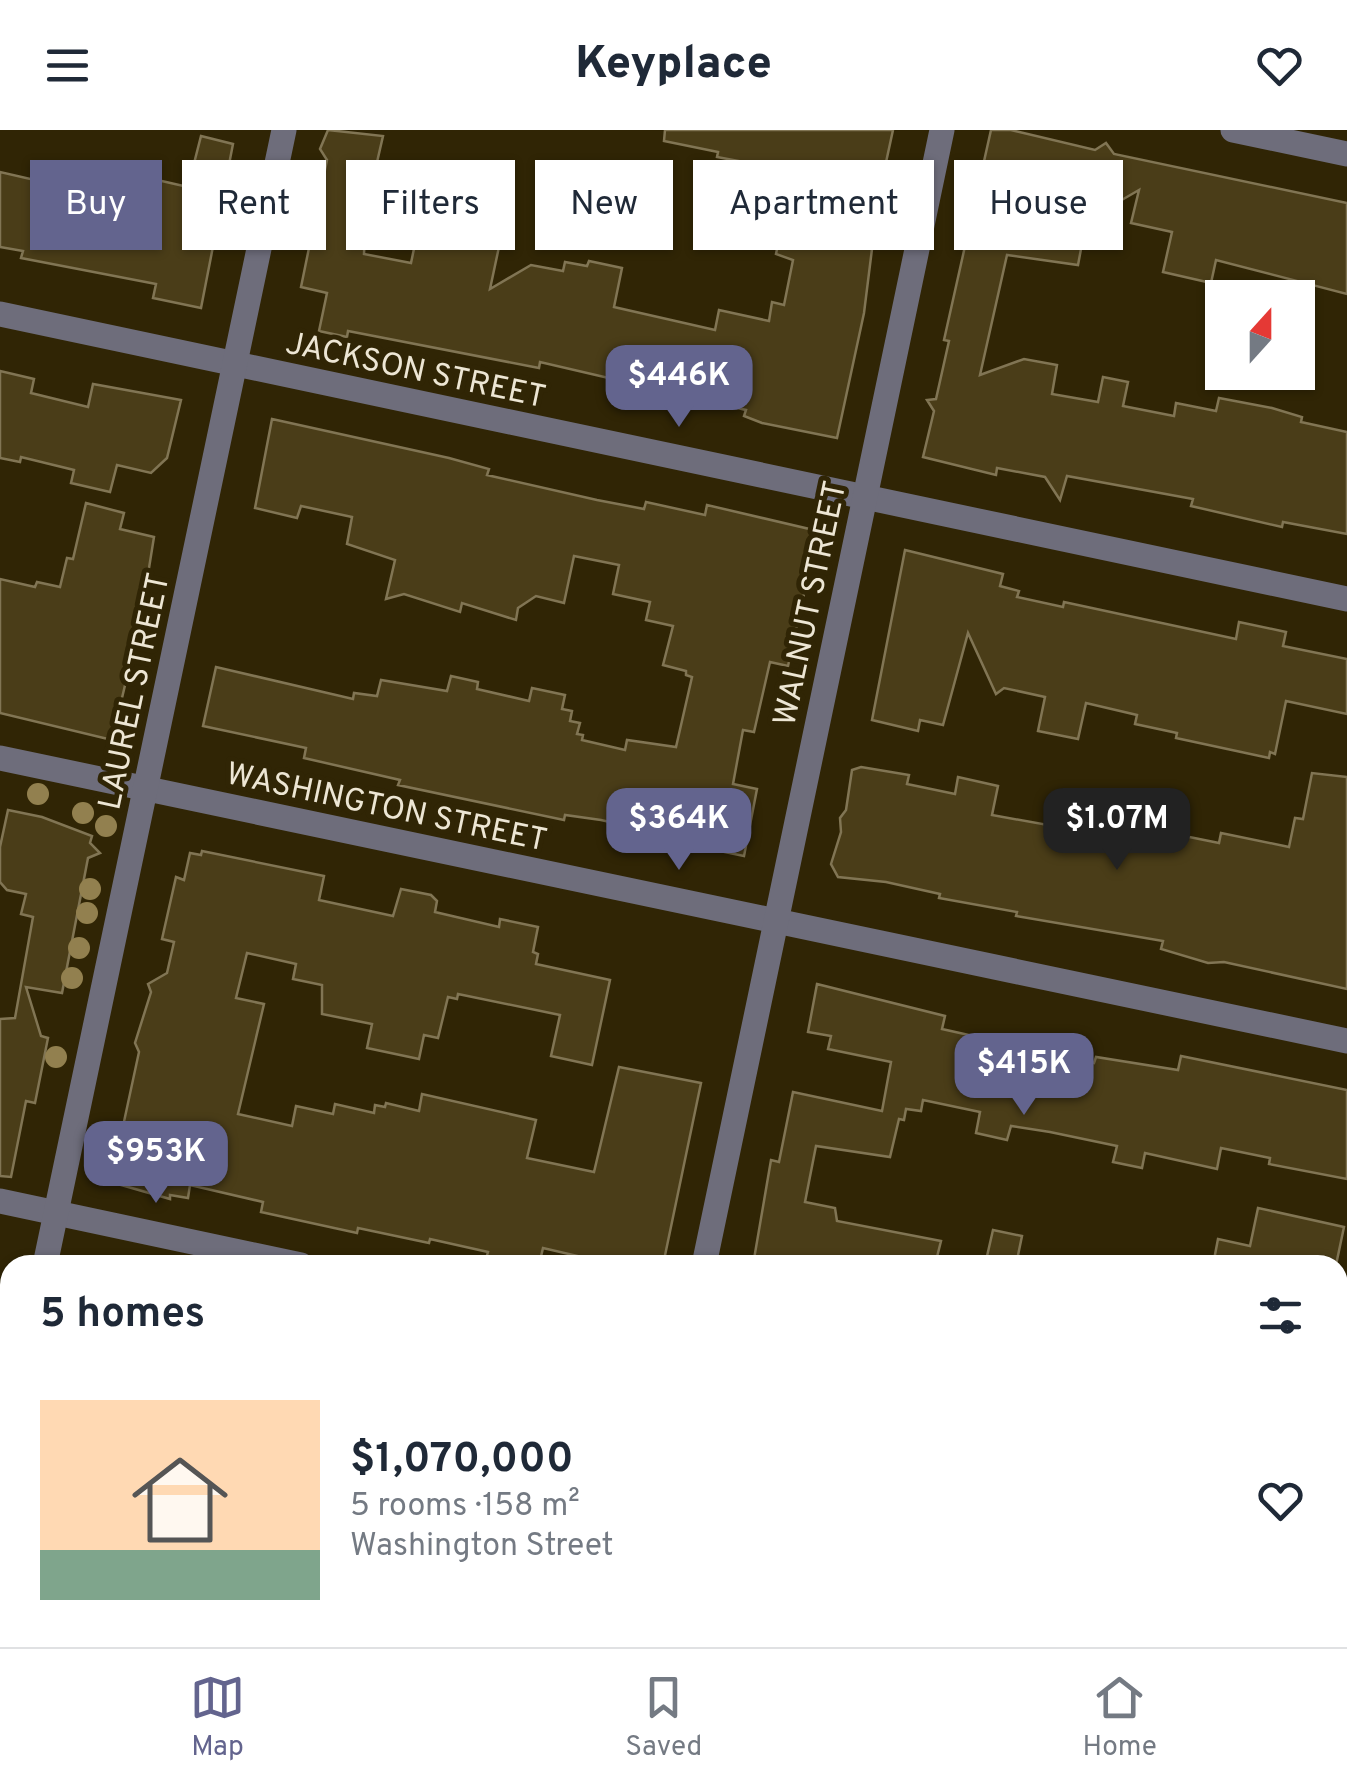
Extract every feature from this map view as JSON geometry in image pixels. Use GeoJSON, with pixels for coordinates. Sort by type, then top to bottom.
{"type":"FeatureCollection","features":[{"type":"Feature","properties":{"kind":"street","name":"LAUREL STREET"},"geometry":{"type":"LineString","coordinates":[[47,1255],[284,130]]}},
{"type":"Feature","properties":{"kind":"street","name":"WALNUT STREET"},"geometry":{"type":"LineString","coordinates":[[706,1255],[942,130]]}},
{"type":"Feature","properties":{"kind":"street"},"geometry":{"type":"LineString","coordinates":[[1233,130],[1347,154]]}},
{"type":"Feature","properties":{"kind":"street","name":"JACKSON STREET"},"geometry":{"type":"LineString","coordinates":[[0,314],[1347,599]]}},
{"type":"Feature","properties":{"kind":"street","name":"WASHINGTON STREET"},"geometry":{"type":"LineString","coordinates":[[0,758],[1347,1042]]}},
{"type":"Feature","properties":{"kind":"street"},"geometry":{"type":"LineString","coordinates":[[0,1201],[252,1255]]}},
{"type":"Feature","properties":{"kind":"building"},"geometry":{"type":"Polygon","coordinates":[[[328,130],[383,136],[377,160],[346,160],[346,250],[364,250],[364,254],[411,263],[414,250],[498,250],[490,289],[531,265],[563,271],[565,262],[587,266],[589,261],[622,268],[614,307],[715,330],[719,310],[769,321],[772,302],[784,305],[793,260],[776,254],[777,250],[872,250],[864,313],[837,438],[762,423],[744,416],[746,410],[540,362],[539,368],[348,331],[347,337],[319,331],[327,293],[301,287],[309,250],[326,250],[327,160],[320,149],[328,130]]]}},
{"type":"Feature","properties":{"kind":"building"},"geometry":{"type":"Polygon","coordinates":[[[665,130],[893,130],[886,160],[733,160],[717,157],[718,152],[664,141],[665,130]]]}},
{"type":"Feature","properties":{"kind":"building"},"geometry":{"type":"Polygon","coordinates":[[[991,130],[1011,130],[1095,150],[1106,143],[1114,154],[1347,203],[1347,294],[1315,286],[1315,280],[1293,280],[1216,260],[1212,280],[1205,282],[1163,272],[1172,232],[1131,223],[1139,190],[1123,199],[1123,160],[984,160],[991,130]]]}},
{"type":"Feature","properties":{"kind":"building"},"geometry":{"type":"Polygon","coordinates":[[[201,136],[233,144],[230,160],[195,160],[201,136]]]}},
{"type":"Feature","properties":{"kind":"building"},"geometry":{"type":"Polygon","coordinates":[[[0,172],[30,179],[30,250],[162,250],[162,181],[182,186],[182,250],[212,250],[201,308],[153,298],[156,284],[21,258],[23,251],[0,247],[0,172]]]}},
{"type":"Feature","properties":{"kind":"building"},"geometry":{"type":"Polygon","coordinates":[[[964,250],[1081,250],[1078,265],[1007,255],[980,375],[1024,359],[1057,365],[1052,394],[1098,402],[1103,377],[1128,382],[1123,406],[1174,416],[1176,403],[1216,411],[1219,398],[1272,408],[1302,417],[1301,422],[1347,432],[1347,534],[1283,522],[1282,527],[1191,506],[1193,499],[1067,476],[1060,500],[1045,477],[997,468],[996,475],[923,457],[934,411],[927,400],[936,399],[949,341],[944,340],[964,250]]]}},
{"type":"Feature","properties":{"kind":"building"},"geometry":{"type":"Polygon","coordinates":[[[0,371],[34,379],[31,393],[88,407],[93,384],[181,400],[167,458],[151,473],[117,465],[110,492],[71,483],[74,470],[21,457],[20,462],[0,458],[0,371]]]}},
{"type":"Feature","properties":{"kind":"building"},"geometry":{"type":"Polygon","coordinates":[[[272,419],[449,458],[489,469],[487,475],[597,500],[644,509],[646,502],[705,515],[707,505],[818,531],[788,666],[770,662],[754,732],[743,730],[733,784],[757,789],[744,856],[657,838],[658,833],[601,820],[565,815],[564,820],[398,785],[400,780],[304,758],[306,748],[203,726],[216,667],[353,699],[354,693],[377,696],[381,680],[447,691],[451,676],[478,682],[477,689],[529,701],[532,688],[565,695],[562,709],[572,711],[570,721],[580,723],[577,734],[583,735],[582,740],[625,750],[627,740],[676,747],[692,677],[686,671],[663,665],[673,626],[646,620],[650,602],[613,594],[619,565],[574,556],[564,603],[536,596],[518,608],[516,620],[462,603],[460,612],[404,594],[386,599],[395,560],[347,544],[352,517],[301,506],[297,518],[255,508],[272,419]]]}},
{"type":"Feature","properties":{"kind":"building"},"geometry":{"type":"Polygon","coordinates":[[[86,503],[124,513],[120,529],[154,537],[141,618],[112,740],[0,713],[0,579],[35,587],[37,582],[60,587],[67,558],[73,559],[86,503]]]}},
{"type":"Feature","properties":{"kind":"building"},"geometry":{"type":"Polygon","coordinates":[[[905,550],[1003,574],[1000,586],[1019,591],[1017,597],[1063,607],[1064,602],[1236,639],[1239,622],[1286,632],[1283,646],[1347,659],[1347,714],[1286,701],[1275,754],[1270,752],[1269,758],[1176,738],[1177,733],[1135,724],[1137,715],[1086,703],[1078,739],[1038,731],[1045,697],[1004,688],[996,694],[968,633],[943,725],[920,720],[918,731],[872,720],[905,550]]]}},
{"type":"Feature","properties":{"kind":"building"},"geometry":{"type":"Polygon","coordinates":[[[861,767],[909,775],[907,784],[955,794],[958,777],[998,786],[992,815],[1070,829],[1085,819],[1097,833],[1132,841],[1135,826],[1219,843],[1221,833],[1289,847],[1295,818],[1303,819],[1312,773],[1347,777],[1347,989],[1224,962],[1208,963],[1161,949],[1163,941],[1016,916],[1017,912],[939,898],[940,894],[886,882],[838,877],[831,864],[841,832],[840,818],[846,810],[852,770],[861,767]]]}},
{"type":"Feature","properties":{"kind":"building"},"geometry":{"type":"Polygon","coordinates":[[[8,810],[42,817],[92,836],[90,843],[100,853],[88,858],[62,993],[26,987],[41,1036],[48,1038],[35,1103],[26,1101],[11,1177],[0,1176],[0,1019],[15,1018],[33,917],[21,914],[26,894],[7,890],[0,882],[0,847],[8,810]]]}},
{"type":"Feature","properties":{"kind":"building"},"geometry":{"type":"Polygon","coordinates":[[[202,851],[324,876],[319,900],[393,916],[401,889],[431,895],[437,901],[435,912],[499,927],[500,919],[538,927],[533,952],[538,954],[536,964],[610,980],[592,1065],[551,1056],[560,1015],[458,994],[457,999],[448,997],[438,1038],[424,1035],[419,1059],[367,1048],[372,1024],[322,1014],[322,985],[293,979],[296,964],[247,953],[236,998],[264,1004],[238,1114],[292,1126],[296,1106],[333,1114],[335,1104],[374,1113],[375,1105],[385,1107],[386,1103],[419,1111],[422,1094],[536,1120],[527,1158],[594,1172],[619,1067],[701,1083],[665,1255],[573,1255],[543,1248],[541,1255],[487,1255],[488,1252],[430,1239],[429,1243],[358,1228],[357,1233],[261,1212],[263,1202],[190,1185],[188,1198],[170,1195],[170,1199],[111,1182],[139,1052],[135,1043],[151,992],[148,984],[167,973],[174,942],[162,939],[176,877],[184,880],[190,853],[201,855],[202,851]]]}},
{"type":"Feature","properties":{"kind":"building"},"geometry":{"type":"Polygon","coordinates":[[[817,984],[945,1016],[942,1029],[1094,1063],[1096,1057],[1178,1070],[1181,1056],[1347,1090],[1347,1179],[1269,1164],[1270,1158],[1221,1148],[1217,1169],[1145,1153],[1142,1168],[1113,1162],[1117,1146],[1011,1126],[1007,1140],[976,1133],[980,1112],[923,1100],[921,1111],[906,1109],[904,1120],[899,1119],[890,1157],[816,1146],[805,1202],[835,1208],[837,1221],[941,1241],[938,1255],[755,1255],[771,1160],[779,1162],[793,1092],[882,1111],[891,1062],[828,1049],[831,1036],[808,1032],[817,984]]]}},
{"type":"Feature","properties":{"kind":"building"},"geometry":{"type":"Polygon","coordinates":[[[1258,1208],[1344,1227],[1338,1255],[1215,1255],[1218,1239],[1250,1246],[1258,1208]]]}},
{"type":"Feature","properties":{"kind":"building"},"geometry":{"type":"Polygon","coordinates":[[[993,1230],[1022,1236],[1018,1255],[987,1255],[993,1230]]]}}]}
